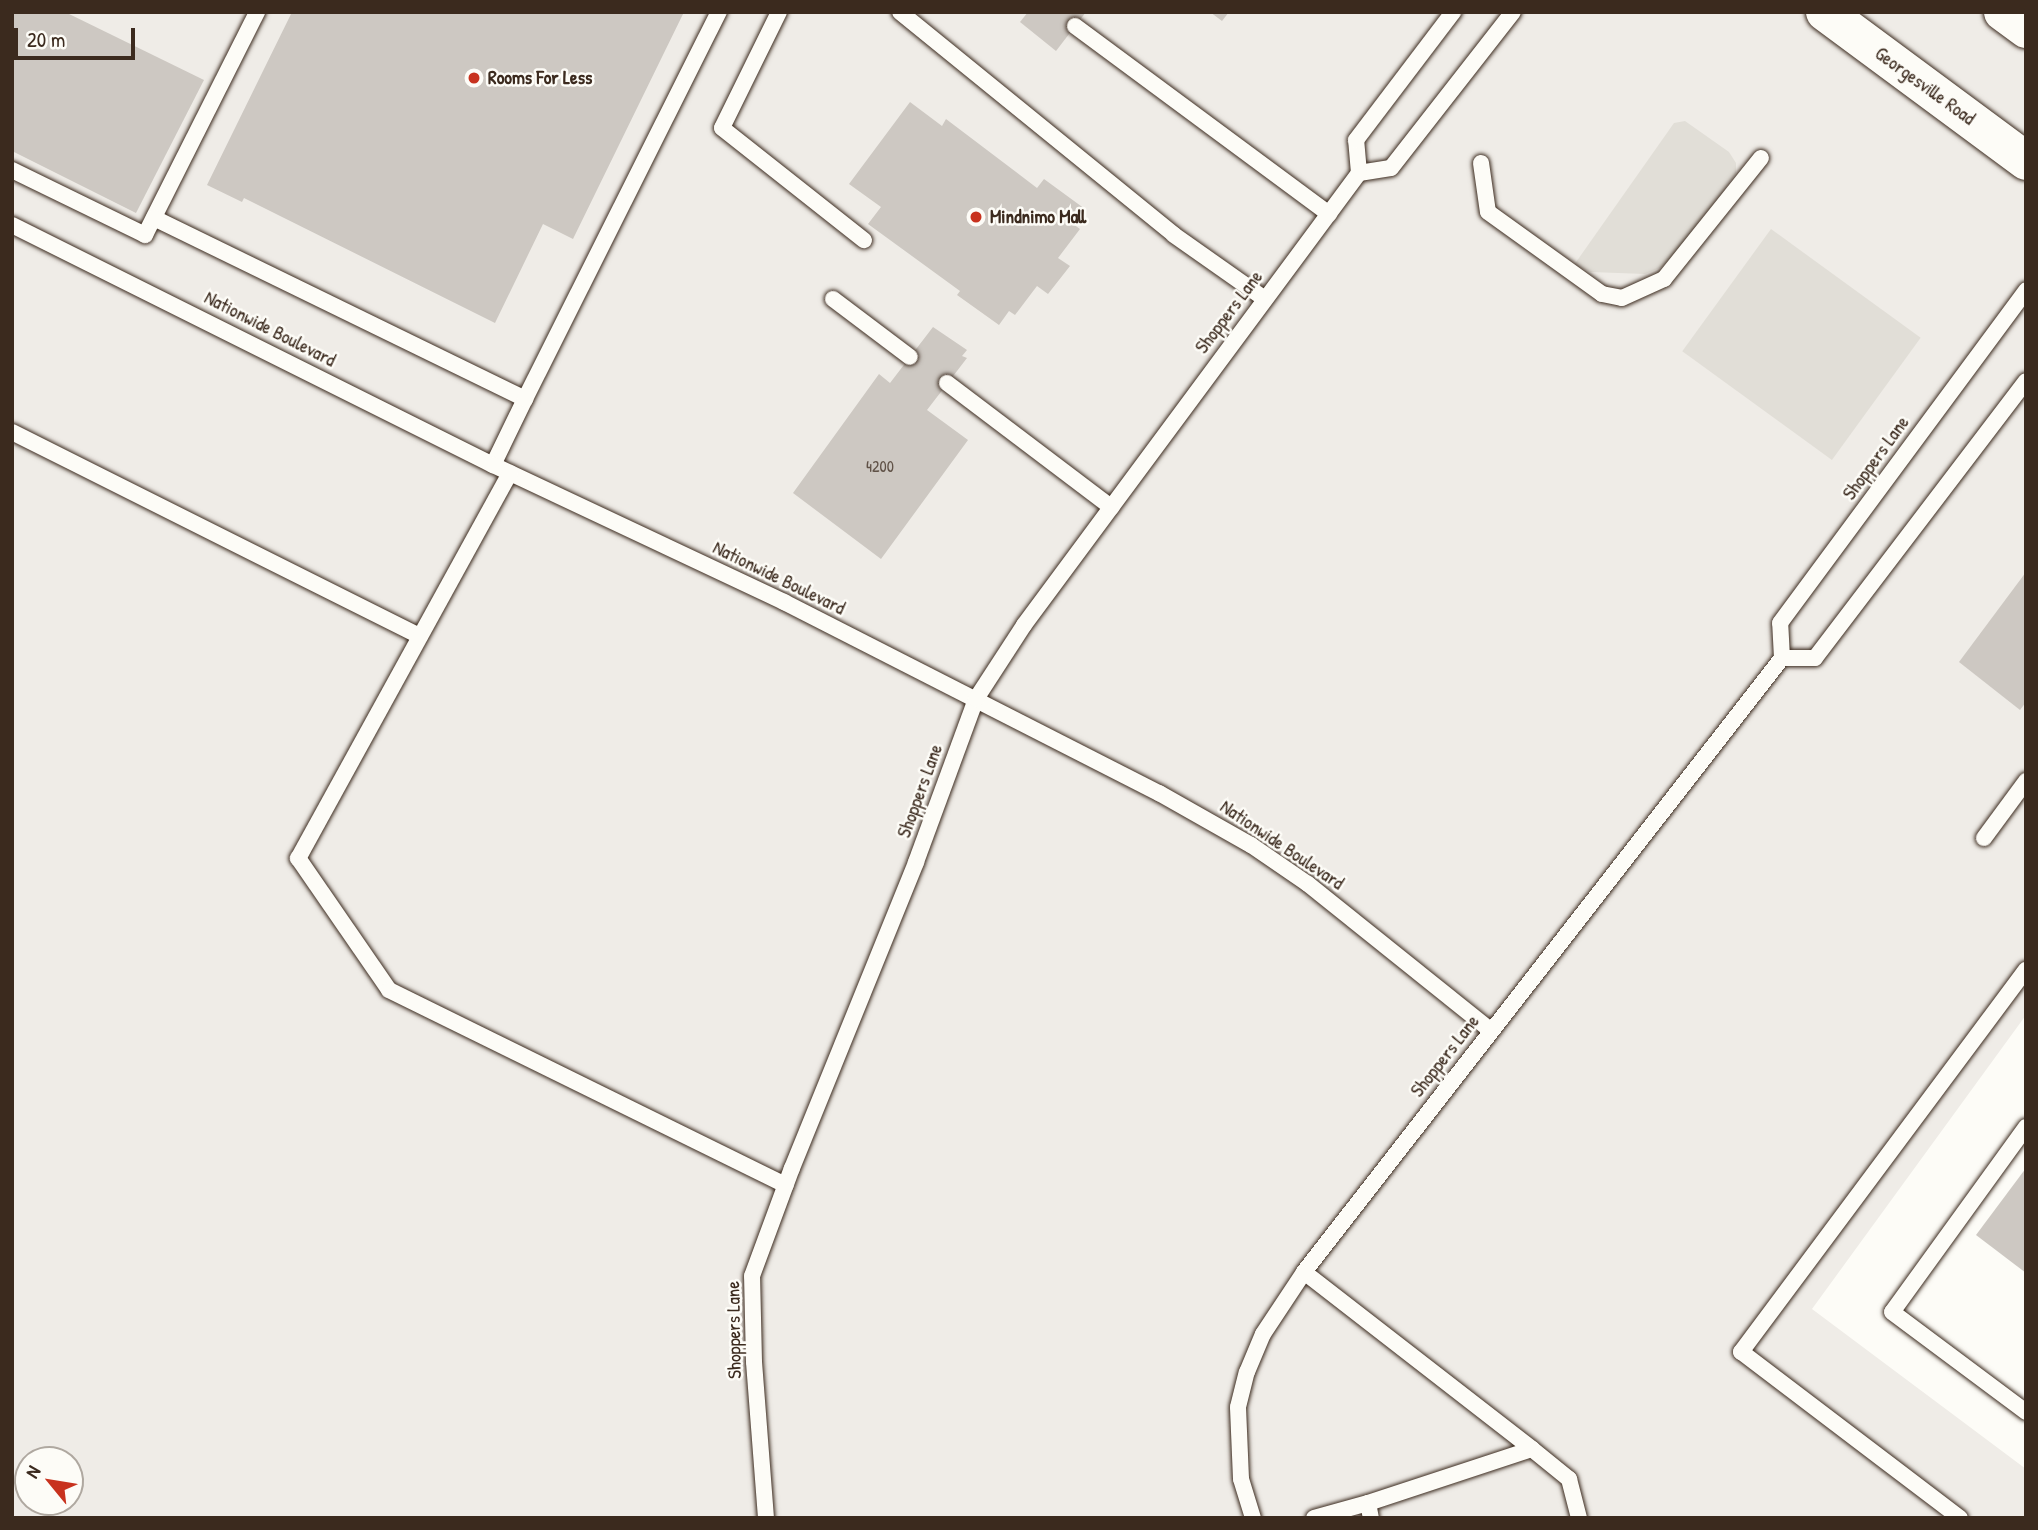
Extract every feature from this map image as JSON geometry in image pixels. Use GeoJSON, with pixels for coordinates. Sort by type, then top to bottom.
{"type":"FeatureCollection","features":[{"type":"Feature","properties":{"kind":"main road","name":"Georgesville Road"},"geometry":{"type":"LineString","coordinates":[[1825,12],[2026,161]]}},
{"type":"Feature","properties":{"kind":"main road"},"geometry":{"type":"LineString","coordinates":[[2003,12],[2026,29]]}},
{"type":"Feature","properties":{"kind":"lane"},"geometry":{"type":"LineString","coordinates":[[12,170],[145,235],[257,12]]}},
{"type":"Feature","properties":{"kind":"lane"},"geometry":{"type":"LineString","coordinates":[[493,465],[719,12]]}},
{"type":"Feature","properties":{"kind":"lane"},"geometry":{"type":"LineString","coordinates":[[779,12],[722,128],[864,240]]}},
{"type":"Feature","properties":{"kind":"lane"},"geometry":{"type":"LineString","coordinates":[[900,12],[1174,235],[1265,299]]}},
{"type":"Feature","properties":{"kind":"lane"},"geometry":{"type":"LineString","coordinates":[[1453,12],[1356,140],[1359,173],[1391,168],[1513,12]]}},
{"type":"Feature","properties":{"kind":"lane"},"geometry":{"type":"LineString","coordinates":[[1075,26],[1329,214]]}},
{"type":"Feature","properties":{"kind":"lane"},"geometry":{"type":"LineString","coordinates":[[1481,163],[1488,212],[1602,294],[1622,298],[1664,279],[1761,158]]}},
{"type":"Feature","properties":{"kind":"lane","name":"Shoppers Lane"},"geometry":{"type":"LineString","coordinates":[[766,1518],[754,1362],[752,1276],[916,862],[976,699],[1024,625],[1359,173]]}},
{"type":"Feature","properties":{"kind":"lane"},"geometry":{"type":"LineString","coordinates":[[154,218],[525,399]]}},
{"type":"Feature","properties":{"kind":"lane","name":"Nationwide Boulevard"},"geometry":{"type":"LineString","coordinates":[[12,225],[493,465],[784,602],[1159,793],[1251,845],[1308,884],[1490,1030]]}},
{"type":"Feature","properties":{"kind":"lane","name":"Shoppers Lane"},"geometry":{"type":"LineString","coordinates":[[1253,1518],[1241,1479],[1238,1407],[1247,1372],[1263,1335],[1304,1272],[1782,658],[1780,623],[2026,290]]}},
{"type":"Feature","properties":{"kind":"lane"},"geometry":{"type":"LineString","coordinates":[[833,299],[910,357]]}},
{"type":"Feature","properties":{"kind":"lane"},"geometry":{"type":"LineString","coordinates":[[1782,658],[1815,658],[2026,381]]}},
{"type":"Feature","properties":{"kind":"lane"},"geometry":{"type":"LineString","coordinates":[[947,383],[1111,507]]}},
{"type":"Feature","properties":{"kind":"lane"},"geometry":{"type":"LineString","coordinates":[[12,432],[420,636]]}},
{"type":"Feature","properties":{"kind":"lane"},"geometry":{"type":"LineString","coordinates":[[510,473],[298,858],[389,990],[786,1185]]}},
{"type":"Feature","properties":{"kind":"lane"},"geometry":{"type":"LineString","coordinates":[[1984,838],[2026,781]]}},
{"type":"Feature","properties":{"kind":"lane"},"geometry":{"type":"LineString","coordinates":[[1959,1518],[1741,1352],[2026,970]]}},
{"type":"Feature","properties":{"kind":"lane"},"geometry":{"type":"LineString","coordinates":[[2026,1127],[1892,1311],[2026,1412]]}},
{"type":"Feature","properties":{"kind":"lane"},"geometry":{"type":"LineString","coordinates":[[1304,1272],[1569,1479],[1579,1518]]}},
{"type":"Feature","properties":{"kind":"lane"},"geometry":{"type":"LineString","coordinates":[[1314,1518],[1369,1511],[1532,1449]]}},
{"type":"Feature","properties":{"kind":"shaded area"},"geometry":{"type":"Polygon","coordinates":[[[12,12],[2026,12],[2026,1015],[1812,1309],[2026,1469],[2026,1518],[12,1518],[12,12]]]}},
{"type":"Feature","properties":{"kind":"shaded area"},"geometry":{"type":"Polygon","coordinates":[[[1685,121],[1729,152],[1736,163],[1736,173],[1696,231],[1662,267],[1645,274],[1591,272],[1574,265],[1674,123],[1685,121]]]}},
{"type":"Feature","properties":{"kind":"shaded area"},"geometry":{"type":"Polygon","coordinates":[[[1771,229],[1921,338],[1832,460],[1682,351],[1771,229]]]}},
{"type":"Feature","properties":{"kind":"building"},"geometry":{"type":"Polygon","coordinates":[[[12,12],[65,12],[204,80],[136,213],[12,151],[12,12]]]}},
{"type":"Feature","properties":{"kind":"building"},"geometry":{"type":"Polygon","coordinates":[[[292,12],[684,12],[573,239],[543,224],[495,323],[244,198],[242,202],[207,185],[292,12]]]}},
{"type":"Feature","properties":{"kind":"building"},"geometry":{"type":"Polygon","coordinates":[[[1028,12],[1086,12],[1056,51],[1020,22],[1028,12]]]}},
{"type":"Feature","properties":{"kind":"building"},"geometry":{"type":"Polygon","coordinates":[[[1210,12],[1229,12],[1222,21],[1210,12]]]}},
{"type":"Feature","properties":{"kind":"building","name":"Mindnimo Mall"},"geometry":{"type":"Polygon","coordinates":[[[910,102],[942,126],[946,119],[1037,188],[1044,179],[1085,209],[1073,224],[1080,229],[1058,258],[1070,266],[1048,294],[1037,286],[1015,315],[1009,311],[999,325],[957,295],[960,291],[868,224],[881,207],[849,184],[910,102]]]}},
{"type":"Feature","properties":{"kind":"building"},"geometry":{"type":"Polygon","coordinates":[[[933,327],[967,350],[962,356],[967,358],[927,410],[968,440],[881,559],[793,493],[879,374],[890,383],[933,327]]]}},
{"type":"Feature","properties":{"kind":"building"},"geometry":{"type":"Polygon","coordinates":[[[2026,572],[2026,702],[2020,710],[1959,662],[2026,572]]]}},
{"type":"Feature","properties":{"kind":"building"},"geometry":{"type":"Polygon","coordinates":[[[2026,1168],[2026,1273],[1976,1235],[2026,1168]]]}},
{"type":"Feature","properties":{"kind":"place","name":"Rooms For Less"},"geometry":{"type":"Point","coordinates":[474,78]}},
{"type":"Feature","properties":{"kind":"place","name":"Mindnimo Mall"},"geometry":{"type":"Point","coordinates":[976,217]}}]}
